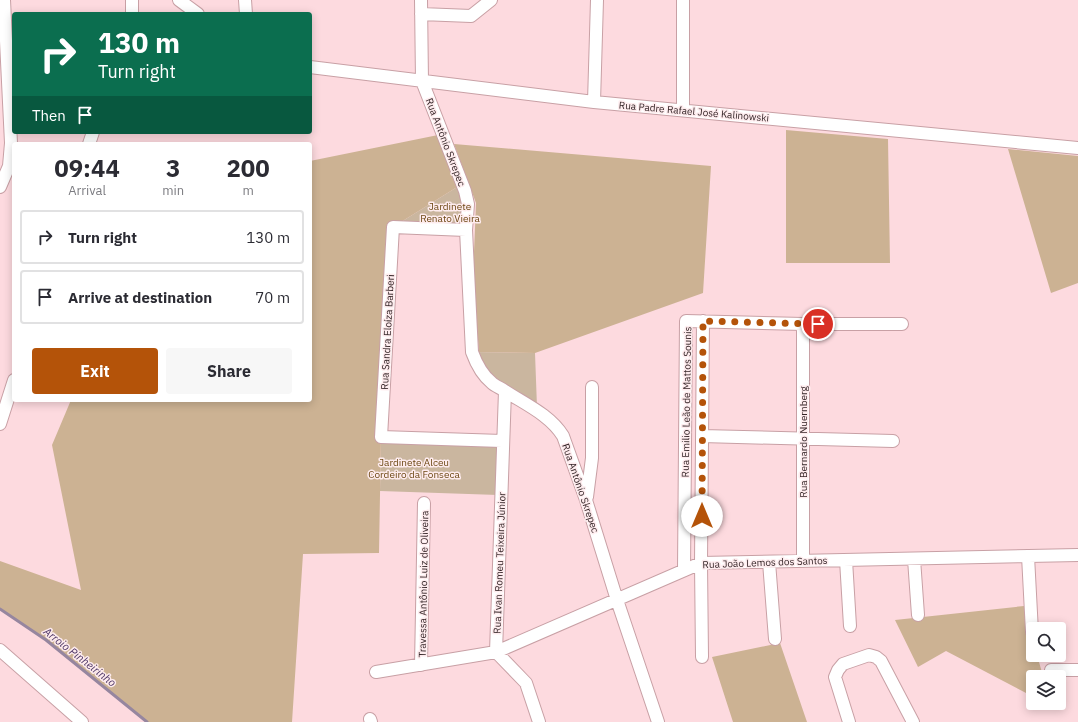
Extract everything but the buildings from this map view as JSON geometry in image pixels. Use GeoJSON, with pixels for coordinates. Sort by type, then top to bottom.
{"type":"FeatureCollection","features":[{"type":"Feature","properties":{"kind":"street"},"geometry":{"type":"LineString","coordinates":[[0,187],[9,166],[11,143],[12,78],[4,0]]}},
{"type":"Feature","properties":{"kind":"street"},"geometry":{"type":"LineString","coordinates":[[132,0],[132,12]]}},
{"type":"Feature","properties":{"kind":"street"},"geometry":{"type":"LineString","coordinates":[[179,0],[195,12]]}},
{"type":"Feature","properties":{"kind":"street"},"geometry":{"type":"LineString","coordinates":[[245,0],[246,12]]}},
{"type":"Feature","properties":{"kind":"street"},"geometry":{"type":"LineString","coordinates":[[421,0],[422,80]]}},
{"type":"Feature","properties":{"kind":"street"},"geometry":{"type":"LineString","coordinates":[[421,14],[471,16],[491,0]]}},
{"type":"Feature","properties":{"kind":"street"},"geometry":{"type":"LineString","coordinates":[[594,102],[597,0]]}},
{"type":"Feature","properties":{"kind":"street"},"geometry":{"type":"LineString","coordinates":[[683,0],[683,110]]}},
{"type":"Feature","properties":{"kind":"street","name":"Rua Padre Rafael José Kalinowski"},"geometry":{"type":"LineString","coordinates":[[312,67],[594,102],[1078,148]]}},
{"type":"Feature","properties":{"kind":"street","name":"Rua Antônio Skrepec"},"geometry":{"type":"LineString","coordinates":[[422,80],[465,191],[468,204],[466,230],[472,352],[475,361],[492,383],[545,417],[559,429],[566,444],[586,500],[617,600],[658,722]]}},
{"type":"Feature","properties":{"kind":"street","name":"Rua Sandra Eloíza Barberi"},"geometry":{"type":"LineString","coordinates":[[466,230],[393,227],[381,437],[502,441]]}},
{"type":"Feature","properties":{"kind":"street","name":"Rua Emilio Leão de Mattos Sounis"},"geometry":{"type":"LineString","coordinates":[[684,570],[686,321],[703,321],[701,563],[702,657]]}},
{"type":"Feature","properties":{"kind":"street"},"geometry":{"type":"LineString","coordinates":[[703,321],[803,324],[902,324]]}},
{"type":"Feature","properties":{"kind":"street","name":"Rua Bernardo Nuernberg"},"geometry":{"type":"LineString","coordinates":[[803,324],[803,561]]}},
{"type":"Feature","properties":{"kind":"street"},"geometry":{"type":"LineString","coordinates":[[0,424],[12,386]]}},
{"type":"Feature","properties":{"kind":"street"},"geometry":{"type":"LineString","coordinates":[[586,500],[592,458],[592,387]]}},
{"type":"Feature","properties":{"kind":"street","name":"Rua Ivan Romeu Teixeira Júnior"},"geometry":{"type":"LineString","coordinates":[[496,652],[502,441],[505,391]]}},
{"type":"Feature","properties":{"kind":"street"},"geometry":{"type":"LineString","coordinates":[[702,436],[893,441]]}},
{"type":"Feature","properties":{"kind":"street"},"geometry":{"type":"LineString","coordinates":[[685,485],[702,486]]}},
{"type":"Feature","properties":{"kind":"street","name":"Travessa Antônio Luiz de Oliveira"},"geometry":{"type":"LineString","coordinates":[[421,665],[424,503]]}},
{"type":"Feature","properties":{"kind":"street","name":"Rua João Lemos dos Santos"},"geometry":{"type":"LineString","coordinates":[[376,672],[496,652],[701,563],[1078,555]]}},
{"type":"Feature","properties":{"kind":"street"},"geometry":{"type":"LineString","coordinates":[[1028,556],[1031,622]]}},
{"type":"Feature","properties":{"kind":"street"},"geometry":{"type":"LineString","coordinates":[[914,559],[918,615]]}},
{"type":"Feature","properties":{"kind":"street"},"geometry":{"type":"LineString","coordinates":[[846,560],[850,626]]}},
{"type":"Feature","properties":{"kind":"street"},"geometry":{"type":"LineString","coordinates":[[770,562],[775,639]]}},
{"type":"Feature","properties":{"kind":"street"},"geometry":{"type":"LineString","coordinates":[[0,650],[82,722]]}},
{"type":"Feature","properties":{"kind":"street"},"geometry":{"type":"LineString","coordinates":[[496,652],[526,683],[539,722]]}},
{"type":"Feature","properties":{"kind":"street"},"geometry":{"type":"LineString","coordinates":[[849,722],[835,678],[838,670],[843,664],[869,655],[876,657],[881,661],[913,722]]}},
{"type":"Feature","properties":{"kind":"street"},"geometry":{"type":"LineString","coordinates":[[1066,670],[1078,670]]}},
{"type":"Feature","properties":{"kind":"green space","name":"Jardinete Renato Vieira"},"geometry":{"type":"Polygon","coordinates":[[[462,184],[466,230],[393,227],[462,184]]]}},
{"type":"Feature","properties":{"kind":"green space"},"geometry":{"type":"Polygon","coordinates":[[[473,352],[535,353],[537,407],[500,384],[484,369],[473,352]]]}},
{"type":"Feature","properties":{"kind":"green space","name":"Jardinete Alceu Cordeiro da Fonseca"},"geometry":{"type":"Polygon","coordinates":[[[381,442],[498,447],[498,495],[380,491],[381,442]]]}},
{"type":"Feature","properties":{"kind":"shaded area"},"geometry":{"type":"Polygon","coordinates":[[[786,130],[888,139],[890,263],[786,263],[786,130]]]}},
{"type":"Feature","properties":{"kind":"shaded area"},"geometry":{"type":"Polygon","coordinates":[[[443,134],[462,184],[393,227],[381,437],[379,553],[303,554],[292,722],[147,722],[46,640],[0,609],[0,561],[81,590],[52,445],[70,402],[312,402],[312,161],[443,134]]]}},
{"type":"Feature","properties":{"kind":"shaded area"},"geometry":{"type":"Polygon","coordinates":[[[454,144],[711,166],[703,293],[535,353],[479,352],[473,277],[476,203],[454,144]]]}},
{"type":"Feature","properties":{"kind":"shaded area"},"geometry":{"type":"Polygon","coordinates":[[[1008,149],[1078,156],[1078,283],[1051,293],[1008,149]]]}},
{"type":"Feature","properties":{"kind":"shaded area"},"geometry":{"type":"Polygon","coordinates":[[[1024,606],[1028,622],[1026,622],[1026,662],[1039,662],[1041,670],[1026,670],[1026,693],[946,651],[918,667],[895,620],[1024,606]]]}},
{"type":"Feature","properties":{"kind":"shaded area"},"geometry":{"type":"Polygon","coordinates":[[[780,643],[807,722],[733,722],[712,657],[780,643]]]}},
{"type":"Feature","properties":{"kind":"waterway","name":"Arroio Pinheirinho"},"geometry":{"type":"LineString","coordinates":[[0,609],[46,640],[147,722]]}},
{"type":"Feature","properties":{"kind":"route"},"geometry":{"type":"LineString","coordinates":[[702,516],[703,321],[818,324]]}}]}
